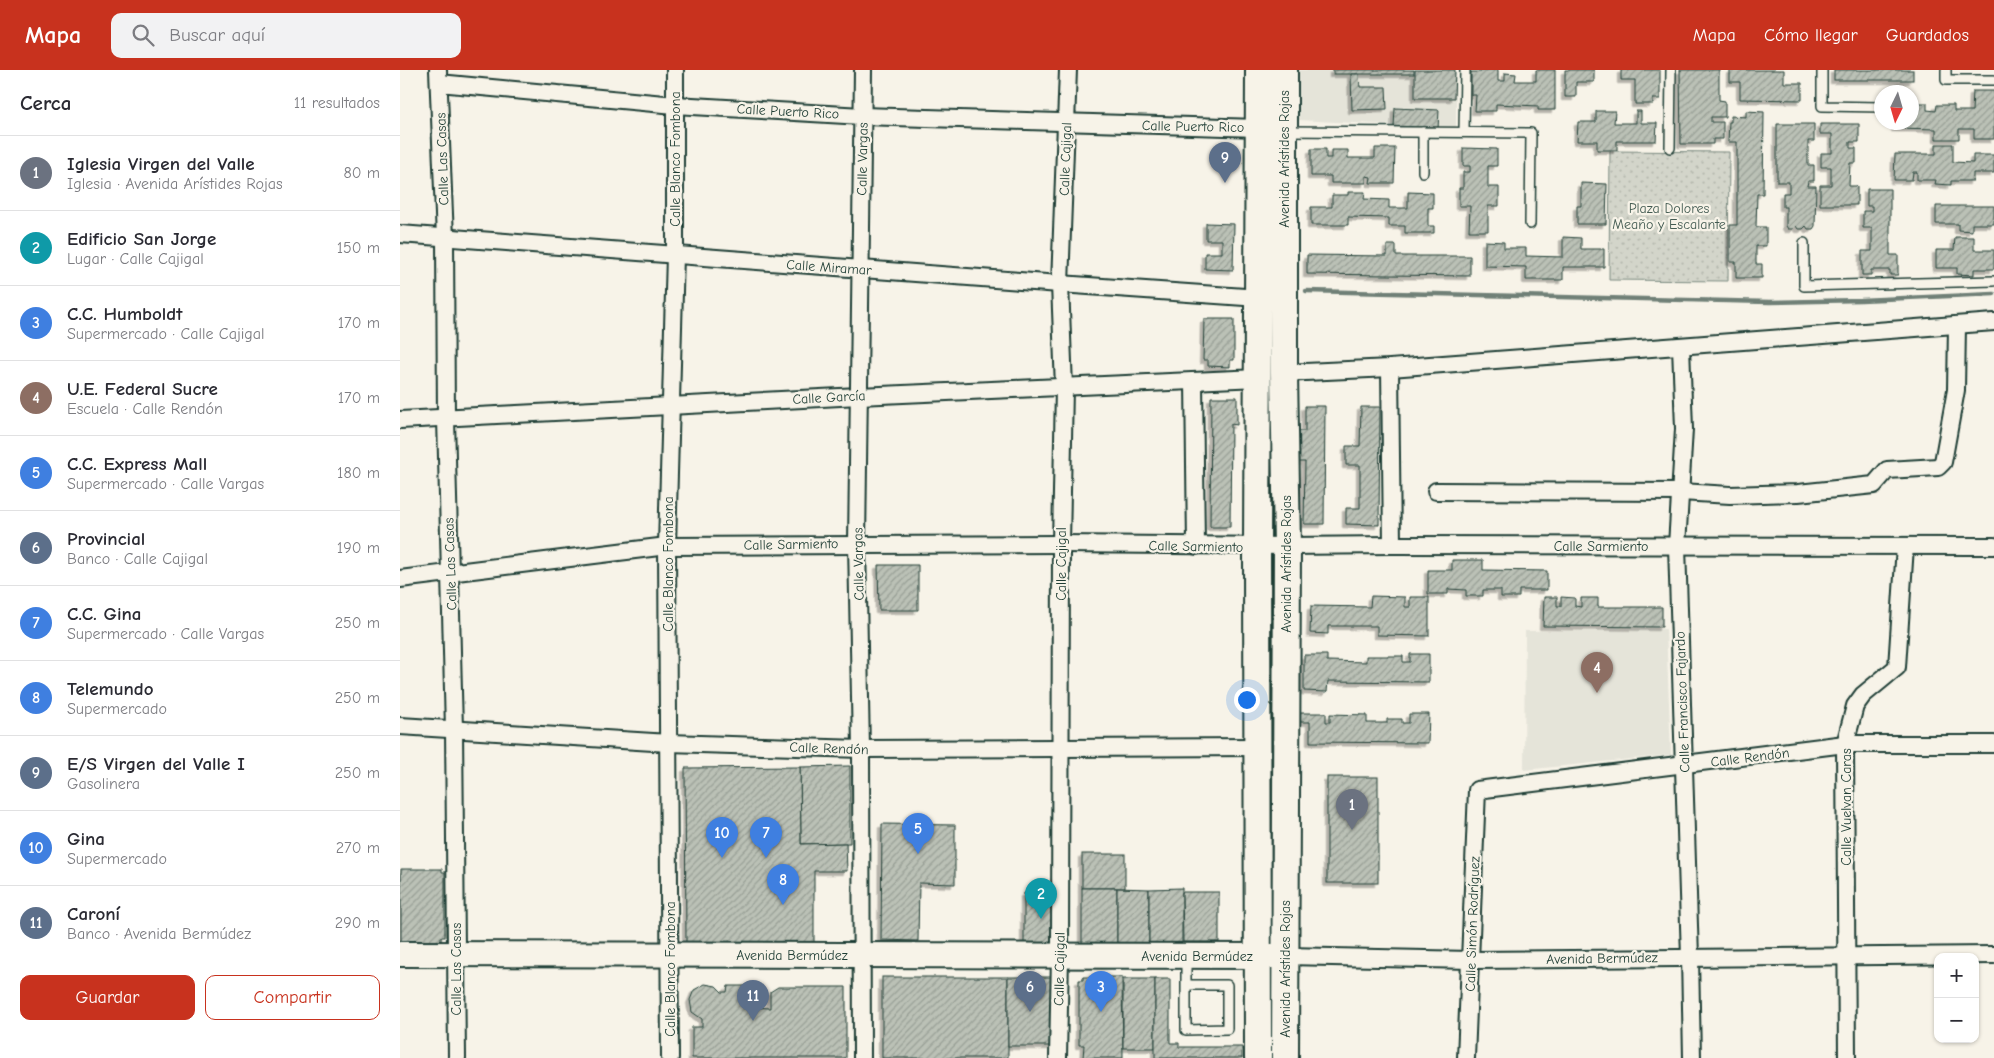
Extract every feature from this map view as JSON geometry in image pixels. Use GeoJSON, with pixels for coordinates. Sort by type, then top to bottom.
{"type":"FeatureCollection","features":[{"type":"Feature","properties":{"kind":"main road","name":"Avenida Arístides Rojas"},"geometry":{"type":"LineString","coordinates":[[1258,1058],[1257,546],[1259,70]]}},
{"type":"Feature","properties":{"kind":"main road","name":"Avenida Arístides Rojas"},"geometry":{"type":"LineString","coordinates":[[1284,70],[1284,373],[1287,546],[1285,1058]]}},
{"type":"Feature","properties":{"kind":"street","name":"Calle Blanco Fombona"},"geometry":{"type":"LineString","coordinates":[[670,1058],[667,546],[675,255],[675,70]]}},
{"type":"Feature","properties":{"kind":"street","name":"Calle Vargas"},"geometry":{"type":"LineString","coordinates":[[862,1058],[861,749],[857,544],[863,70]]}},
{"type":"Feature","properties":{"kind":"street","name":"Calle Cajigal"},"geometry":{"type":"LineString","coordinates":[[1058,1058],[1061,544],[1064,388],[1060,284],[1068,70]]}},
{"type":"Feature","properties":{"kind":"street","name":"Calle Puerto Rico"},"geometry":{"type":"LineString","coordinates":[[439,77],[675,104],[862,116],[1258,128]]}},
{"type":"Feature","properties":{"kind":"street","name":"Calle Las Casas"},"geometry":{"type":"LineString","coordinates":[[439,77],[445,238],[446,419],[454,729],[457,1058]]}},
{"type":"Feature","properties":{"kind":"street","name":"Calle Miramar"},"geometry":{"type":"LineString","coordinates":[[400,234],[1259,298]]}},
{"type":"Feature","properties":{"kind":"street"},"geometry":{"type":"LineString","coordinates":[[1284,373],[1390,368],[1994,322]]}},
{"type":"Feature","properties":{"kind":"street"},"geometry":{"type":"LineString","coordinates":[[1436,491],[1681,492],[1730,495],[1807,492],[1874,485],[1887,470],[1938,467],[1942,462],[1956,390],[1957,325]]}},
{"type":"Feature","properties":{"kind":"street","name":"Calle Francisco Fajardo"},"geometry":{"type":"LineString","coordinates":[[1681,346],[1684,429],[1677,546],[1692,1058]]}},
{"type":"Feature","properties":{"kind":"street"},"geometry":{"type":"LineString","coordinates":[[1390,368],[1392,545]]}},
{"type":"Feature","properties":{"kind":"street","name":"Calle García"},"geometry":{"type":"LineString","coordinates":[[400,420],[1258,378]]}},
{"type":"Feature","properties":{"kind":"street"},"geometry":{"type":"LineString","coordinates":[[1194,381],[1196,546]]}},
{"type":"Feature","properties":{"kind":"street","name":"Calle Sarmiento"},"geometry":{"type":"LineString","coordinates":[[400,579],[667,546],[857,544],[1994,546]]}},
{"type":"Feature","properties":{"kind":"street","name":"Calle Vuelvan Caras"},"geometry":{"type":"LineString","coordinates":[[1847,1058],[1845,744],[1855,706],[1863,695],[1897,667],[1905,546]]}},
{"type":"Feature","properties":{"kind":"street","name":"Calle Rendón"},"geometry":{"type":"LineString","coordinates":[[400,726],[668,743],[861,749],[1258,747]]}},
{"type":"Feature","properties":{"kind":"street","name":"Calle Rendón"},"geometry":{"type":"LineString","coordinates":[[1477,790],[1845,744],[1994,744]]}},
{"type":"Feature","properties":{"kind":"street","name":"Calle Simón Rodríguez"},"geometry":{"type":"LineString","coordinates":[[1466,1058],[1477,790]]}},
{"type":"Feature","properties":{"kind":"street","name":"Avenida Bermúdez"},"geometry":{"type":"LineString","coordinates":[[400,954],[1286,956],[1471,960],[1994,955]]}},
{"type":"Feature","properties":{"kind":"lane"},"geometry":{"type":"LineString","coordinates":[[1464,132],[1465,70]]}},
{"type":"Feature","properties":{"kind":"lane"},"geometry":{"type":"LineString","coordinates":[[1670,148],[1671,70]]}},
{"type":"Feature","properties":{"kind":"lane"},"geometry":{"type":"LineString","coordinates":[[1822,70],[1822,106],[1874,107]]}},
{"type":"Feature","properties":{"kind":"lane"},"geometry":{"type":"LineString","coordinates":[[1946,70],[1946,80],[1994,80]]}},
{"type":"Feature","properties":{"kind":"lane"},"geometry":{"type":"LineString","coordinates":[[1284,131],[1530,133],[1530,224]]}},
{"type":"Feature","properties":{"kind":"lane"},"geometry":{"type":"LineString","coordinates":[[1423,132],[1423,172]]}},
{"type":"Feature","properties":{"kind":"lane"},"geometry":{"type":"LineString","coordinates":[[1804,243],[1804,286],[1994,280]]}},
{"type":"Feature","properties":{"kind":"lane"},"geometry":{"type":"LineString","coordinates":[[1186,956],[1186,985],[1186,1030],[1227,1030],[1227,985],[1186,985]]}},
{"type":"Feature","properties":{"kind":"shaded area"},"geometry":{"type":"Polygon","coordinates":[[[1298,70],[1456,70],[1456,128],[1394,127],[1393,125],[1298,120],[1298,70]]]}},
{"type":"Feature","properties":{"kind":"shaded area"},"geometry":{"type":"Polygon","coordinates":[[[1666,629],[1671,755],[1524,770],[1525,631],[1666,629]]]}},
{"type":"Feature","properties":{"kind":"green space","name":"Plaza Dolores Meaño y Escalante"},"geometry":{"type":"Polygon","coordinates":[[[1610,151],[1729,152],[1728,281],[1609,280],[1610,151]]]}},
{"type":"Feature","properties":{"kind":"building"},"geometry":{"type":"Polygon","coordinates":[[[1333,70],[1414,70],[1414,74],[1333,74],[1333,70]]]}},
{"type":"Feature","properties":{"kind":"building"},"geometry":{"type":"Polygon","coordinates":[[[1415,70],[1455,70],[1454,98],[1415,98],[1415,70]]]}},
{"type":"Feature","properties":{"kind":"building"},"geometry":{"type":"Polygon","coordinates":[[[1481,70],[1498,70],[1498,81],[1505,81],[1505,73],[1516,74],[1515,81],[1536,81],[1536,70],[1555,70],[1555,110],[1538,110],[1538,106],[1496,104],[1496,111],[1475,111],[1476,95],[1471,95],[1471,72],[1481,72],[1481,70]]]}},
{"type":"Feature","properties":{"kind":"building"},"geometry":{"type":"Polygon","coordinates":[[[1565,70],[1594,70],[1594,82],[1576,82],[1576,97],[1565,97],[1565,70]]]}},
{"type":"Feature","properties":{"kind":"building"},"geometry":{"type":"Polygon","coordinates":[[[1621,70],[1660,70],[1660,99],[1653,99],[1653,104],[1635,104],[1635,80],[1621,80],[1621,70]]]}},
{"type":"Feature","properties":{"kind":"building"},"geometry":{"type":"Polygon","coordinates":[[[1680,70],[1719,70],[1719,100],[1725,101],[1725,117],[1711,117],[1711,122],[1723,122],[1723,139],[1713,139],[1713,144],[1681,144],[1680,70]]]}},
{"type":"Feature","properties":{"kind":"building"},"geometry":{"type":"Polygon","coordinates":[[[1730,70],[1784,70],[1784,83],[1802,83],[1802,100],[1740,99],[1740,82],[1730,82],[1730,70]]]}},
{"type":"Feature","properties":{"kind":"building"},"geometry":{"type":"Polygon","coordinates":[[[1834,70],[1913,70],[1913,80],[1834,80],[1834,70]]]}},
{"type":"Feature","properties":{"kind":"building"},"geometry":{"type":"Polygon","coordinates":[[[1351,74],[1359,74],[1360,87],[1386,87],[1387,109],[1352,110],[1351,74]]]}},
{"type":"Feature","properties":{"kind":"building"},"geometry":{"type":"Polygon","coordinates":[[[1973,91],[1994,91],[1994,139],[1974,139],[1974,129],[1959,129],[1959,139],[1936,139],[1936,129],[1919,129],[1919,103],[1927,103],[1927,110],[1936,111],[1937,105],[1954,105],[1954,111],[1972,111],[1973,91]]]}},
{"type":"Feature","properties":{"kind":"building"},"geometry":{"type":"Polygon","coordinates":[[[1395,108],[1439,110],[1438,129],[1394,127],[1395,108]]]}},
{"type":"Feature","properties":{"kind":"building"},"geometry":{"type":"Polygon","coordinates":[[[1596,111],[1615,111],[1614,123],[1636,123],[1636,111],[1641,111],[1641,123],[1657,123],[1656,141],[1617,141],[1617,150],[1597,150],[1597,141],[1577,141],[1578,122],[1596,122],[1596,111]]]}},
{"type":"Feature","properties":{"kind":"building"},"geometry":{"type":"Polygon","coordinates":[[[1746,111],[1764,112],[1763,194],[1757,194],[1756,227],[1766,227],[1766,246],[1756,246],[1756,264],[1762,264],[1762,278],[1736,278],[1736,262],[1730,262],[1730,225],[1737,225],[1737,142],[1728,142],[1729,122],[1731,122],[1731,116],[1746,117],[1746,111]]]}},
{"type":"Feature","properties":{"kind":"building"},"geometry":{"type":"Polygon","coordinates":[[[1777,124],[1814,124],[1814,141],[1808,141],[1808,165],[1814,165],[1814,181],[1808,181],[1807,186],[1816,186],[1815,226],[1813,229],[1808,229],[1806,226],[1803,229],[1798,229],[1796,226],[1793,229],[1788,229],[1786,226],[1786,207],[1783,207],[1783,193],[1789,193],[1789,182],[1777,182],[1777,124]]]}},
{"type":"Feature","properties":{"kind":"building"},"geometry":{"type":"Polygon","coordinates":[[[1820,124],[1859,124],[1859,142],[1850,142],[1850,148],[1856,148],[1856,163],[1850,163],[1849,186],[1857,186],[1857,205],[1820,205],[1820,185],[1831,185],[1831,167],[1821,167],[1821,153],[1832,153],[1832,134],[1820,134],[1820,124]]]}},
{"type":"Feature","properties":{"kind":"building"},"geometry":{"type":"Polygon","coordinates":[[[1936,144],[1953,144],[1953,162],[1973,163],[1973,155],[1994,155],[1994,173],[1973,173],[1973,181],[1951,181],[1951,185],[1935,184],[1936,180],[1917,180],[1917,172],[1913,172],[1912,180],[1894,180],[1895,154],[1936,154],[1936,144]]]}},
{"type":"Feature","properties":{"kind":"building"},"geometry":{"type":"Polygon","coordinates":[[[1375,148],[1395,148],[1394,183],[1370,183],[1371,177],[1366,176],[1366,183],[1331,183],[1331,176],[1311,176],[1311,149],[1326,149],[1326,158],[1331,158],[1331,150],[1348,150],[1348,158],[1375,158],[1375,148]]]}},
{"type":"Feature","properties":{"kind":"building"},"geometry":{"type":"Polygon","coordinates":[[[1463,148],[1497,149],[1497,166],[1488,166],[1488,187],[1499,187],[1499,206],[1488,206],[1488,231],[1469,231],[1470,206],[1459,206],[1459,188],[1463,188],[1463,172],[1470,172],[1470,166],[1463,166],[1463,148]]]}},
{"type":"Feature","properties":{"kind":"building"},"geometry":{"type":"Polygon","coordinates":[[[1581,183],[1607,184],[1606,224],[1577,224],[1577,206],[1581,206],[1581,183]]]}},
{"type":"Feature","properties":{"kind":"building"},"geometry":{"type":"Polygon","coordinates":[[[1867,189],[1890,189],[1890,255],[1898,255],[1898,275],[1890,275],[1890,270],[1871,270],[1871,275],[1862,275],[1862,251],[1872,251],[1872,228],[1863,228],[1863,211],[1872,211],[1872,206],[1867,206],[1867,189]]]}},
{"type":"Feature","properties":{"kind":"building"},"geometry":{"type":"Polygon","coordinates":[[[1348,192],[1365,192],[1364,199],[1389,200],[1389,208],[1408,208],[1408,192],[1433,193],[1433,208],[1428,208],[1428,226],[1434,226],[1434,233],[1405,233],[1405,226],[1389,226],[1389,218],[1348,217],[1348,225],[1311,225],[1311,207],[1332,207],[1332,195],[1348,195],[1348,192]]]}},
{"type":"Feature","properties":{"kind":"building"},"geometry":{"type":"Polygon","coordinates":[[[1936,206],[1994,206],[1994,224],[1972,224],[1972,231],[1958,230],[1958,224],[1936,224],[1936,206]]]}},
{"type":"Feature","properties":{"kind":"building"},"geometry":{"type":"Polygon","coordinates":[[[1206,223],[1234,224],[1233,270],[1205,269],[1205,253],[1222,253],[1222,240],[1206,240],[1206,223]]]}},
{"type":"Feature","properties":{"kind":"building"},"geometry":{"type":"Polygon","coordinates":[[[1563,237],[1581,238],[1581,249],[1604,249],[1604,267],[1563,267],[1563,280],[1526,280],[1526,267],[1485,266],[1485,241],[1504,242],[1504,248],[1526,248],[1526,256],[1563,257],[1563,237]]]}},
{"type":"Feature","properties":{"kind":"building"},"geometry":{"type":"Polygon","coordinates":[[[1955,237],[1974,237],[1974,250],[1994,250],[1994,269],[1974,269],[1974,275],[1957,274],[1957,268],[1936,268],[1936,250],[1954,250],[1955,237]]]}},
{"type":"Feature","properties":{"kind":"building"},"geometry":{"type":"Polygon","coordinates":[[[1387,245],[1396,245],[1396,256],[1470,256],[1470,276],[1307,274],[1307,255],[1387,256],[1387,245]]]}},
{"type":"Feature","properties":{"kind":"building"},"geometry":{"type":"Polygon","coordinates":[[[1204,319],[1234,319],[1234,360],[1230,360],[1230,367],[1208,366],[1208,360],[1203,360],[1204,319]]]}},
{"type":"Feature","properties":{"kind":"building"},"geometry":{"type":"Polygon","coordinates":[[[1211,397],[1237,397],[1237,425],[1231,424],[1230,527],[1210,527],[1211,397]]]}},
{"type":"Feature","properties":{"kind":"building"},"geometry":{"type":"Polygon","coordinates":[[[1305,406],[1325,406],[1324,524],[1304,524],[1305,462],[1297,462],[1297,431],[1305,431],[1305,406]]]}},
{"type":"Feature","properties":{"kind":"building"},"geometry":{"type":"Polygon","coordinates":[[[1361,407],[1380,407],[1379,525],[1346,524],[1346,508],[1360,508],[1360,465],[1346,465],[1346,446],[1360,446],[1361,407]]]}},
{"type":"Feature","properties":{"kind":"building"},"geometry":{"type":"Polygon","coordinates":[[[1452,560],[1483,560],[1483,570],[1547,571],[1547,590],[1519,590],[1519,597],[1501,597],[1501,590],[1483,590],[1483,596],[1466,596],[1466,590],[1448,589],[1448,594],[1428,594],[1428,570],[1452,570],[1452,560]]]}},
{"type":"Feature","properties":{"kind":"building"},"geometry":{"type":"Polygon","coordinates":[[[878,565],[918,565],[918,610],[879,610],[878,565]]]}},
{"type":"Feature","properties":{"kind":"building"},"geometry":{"type":"Polygon","coordinates":[[[1371,596],[1405,597],[1405,607],[1410,607],[1410,597],[1429,597],[1429,636],[1377,635],[1377,626],[1328,626],[1328,634],[1310,633],[1311,606],[1370,607],[1371,596]]]}},
{"type":"Feature","properties":{"kind":"building"},"geometry":{"type":"Polygon","coordinates":[[[1544,597],[1557,597],[1557,606],[1561,606],[1561,597],[1575,598],[1575,606],[1581,607],[1581,598],[1598,598],[1598,607],[1662,607],[1662,627],[1543,626],[1544,597]]]}},
{"type":"Feature","properties":{"kind":"building"},"geometry":{"type":"Polygon","coordinates":[[[1410,654],[1429,654],[1429,682],[1328,681],[1327,692],[1304,691],[1304,655],[1327,655],[1327,661],[1366,662],[1366,656],[1403,656],[1403,662],[1410,662],[1410,654]]]}},
{"type":"Feature","properties":{"kind":"building"},"geometry":{"type":"Polygon","coordinates":[[[1300,713],[1326,713],[1326,722],[1330,722],[1330,714],[1367,715],[1367,723],[1387,723],[1387,719],[1402,719],[1402,723],[1409,723],[1409,714],[1429,714],[1428,743],[1310,742],[1310,722],[1300,722],[1300,713]]]}},
{"type":"Feature","properties":{"kind":"building"},"geometry":{"type":"Polygon","coordinates":[[[850,766],[850,843],[801,844],[800,767],[850,766]]]}},
{"type":"Feature","properties":{"kind":"building"},"geometry":{"type":"Polygon","coordinates":[[[800,767],[801,844],[846,843],[847,871],[814,871],[814,942],[686,943],[685,768],[800,767]]]}},
{"type":"Feature","properties":{"kind":"building"},"geometry":{"type":"Polygon","coordinates":[[[1327,777],[1378,777],[1378,883],[1327,883],[1327,777]]]}},
{"type":"Feature","properties":{"kind":"building"},"geometry":{"type":"Polygon","coordinates":[[[882,824],[955,825],[955,884],[919,883],[918,941],[881,940],[882,824]]]}},
{"type":"Feature","properties":{"kind":"building"},"geometry":{"type":"Polygon","coordinates":[[[1082,854],[1125,854],[1125,888],[1082,888],[1082,854]]]}},
{"type":"Feature","properties":{"kind":"building"},"geometry":{"type":"Polygon","coordinates":[[[401,869],[442,869],[442,872],[445,872],[445,937],[441,937],[441,942],[401,941],[401,869]]]}},
{"type":"Feature","properties":{"kind":"building"},"geometry":{"type":"Polygon","coordinates":[[[1082,888],[1117,888],[1117,946],[1082,945],[1082,888]]]}},
{"type":"Feature","properties":{"kind":"building"},"geometry":{"type":"Polygon","coordinates":[[[1117,888],[1149,889],[1149,946],[1117,946],[1117,888]]]}},
{"type":"Feature","properties":{"kind":"building"},"geometry":{"type":"Polygon","coordinates":[[[1182,888],[1182,946],[1149,946],[1149,889],[1182,888]]]}},
{"type":"Feature","properties":{"kind":"building"},"geometry":{"type":"Polygon","coordinates":[[[1182,892],[1219,892],[1219,942],[1183,942],[1182,892]]]}},
{"type":"Feature","properties":{"kind":"building"},"geometry":{"type":"Polygon","coordinates":[[[1024,893],[1057,893],[1057,946],[1024,945],[1024,893]]]}},
{"type":"Feature","properties":{"kind":"building"},"geometry":{"type":"Polygon","coordinates":[[[882,977],[1008,977],[1008,1058],[882,1058],[882,977]]]}},
{"type":"Feature","properties":{"kind":"building"},"geometry":{"type":"Polygon","coordinates":[[[1008,977],[1052,977],[1052,1046],[1008,1046],[1008,977]]]}},
{"type":"Feature","properties":{"kind":"building"},"geometry":{"type":"Polygon","coordinates":[[[1083,977],[1097,977],[1097,980],[1108,980],[1108,977],[1122,977],[1123,1058],[1083,1058],[1084,1045],[1079,1045],[1079,980],[1083,980],[1083,977]]]}},
{"type":"Feature","properties":{"kind":"building"},"geometry":{"type":"Polygon","coordinates":[[[1123,979],[1155,979],[1155,1048],[1123,1048],[1123,979]]]}},
{"type":"Feature","properties":{"kind":"building"},"geometry":{"type":"Polygon","coordinates":[[[1155,979],[1170,979],[1170,1043],[1179,1043],[1179,1047],[1242,1047],[1242,1058],[1155,1058],[1155,979]]]}},
{"type":"Feature","properties":{"kind":"building"},"geometry":{"type":"Polygon","coordinates":[[[705,984],[716,986],[722,992],[727,992],[728,986],[748,986],[753,994],[753,1007],[770,1008],[770,992],[778,987],[846,987],[846,1058],[692,1058],[692,1027],[702,1027],[702,1019],[692,1012],[690,1000],[694,990],[705,984]]]}},
{"type":"Feature","properties":{"kind":"waterway"},"geometry":{"type":"LineString","coordinates":[[1306,291],[1770,302],[1994,294]]}},
{"type":"Feature","properties":{"kind":"place","name":"E/S Virgen del Valle I"},"geometry":{"type":"Point","coordinates":[1225,183]}},
{"type":"Feature","properties":{"kind":"place","name":"U.E. Federal Sucre"},"geometry":{"type":"Point","coordinates":[1597,693]}},
{"type":"Feature","properties":{"kind":"place","name":"Iglesia Virgen del Valle"},"geometry":{"type":"Point","coordinates":[1352,830]}},
{"type":"Feature","properties":{"kind":"place","name":"C.C. Express Mall"},"geometry":{"type":"Point","coordinates":[918,854]}},
{"type":"Feature","properties":{"kind":"place","name":"Gina"},"geometry":{"type":"Point","coordinates":[722,858]}},
{"type":"Feature","properties":{"kind":"place","name":"C.C. Gina"},"geometry":{"type":"Point","coordinates":[766,858]}},
{"type":"Feature","properties":{"kind":"place","name":"Telemundo"},"geometry":{"type":"Point","coordinates":[783,905]}},
{"type":"Feature","properties":{"kind":"place","name":"Edificio San Jorge"},"geometry":{"type":"Point","coordinates":[1041,919]}},
{"type":"Feature","properties":{"kind":"place","name":"Provincial"},"geometry":{"type":"Point","coordinates":[1030,1012]}},
{"type":"Feature","properties":{"kind":"place","name":"C.C. Humboldt"},"geometry":{"type":"Point","coordinates":[1101,1012]}},
{"type":"Feature","properties":{"kind":"place","name":"Caroní"},"geometry":{"type":"Point","coordinates":[753,1021]}}]}
